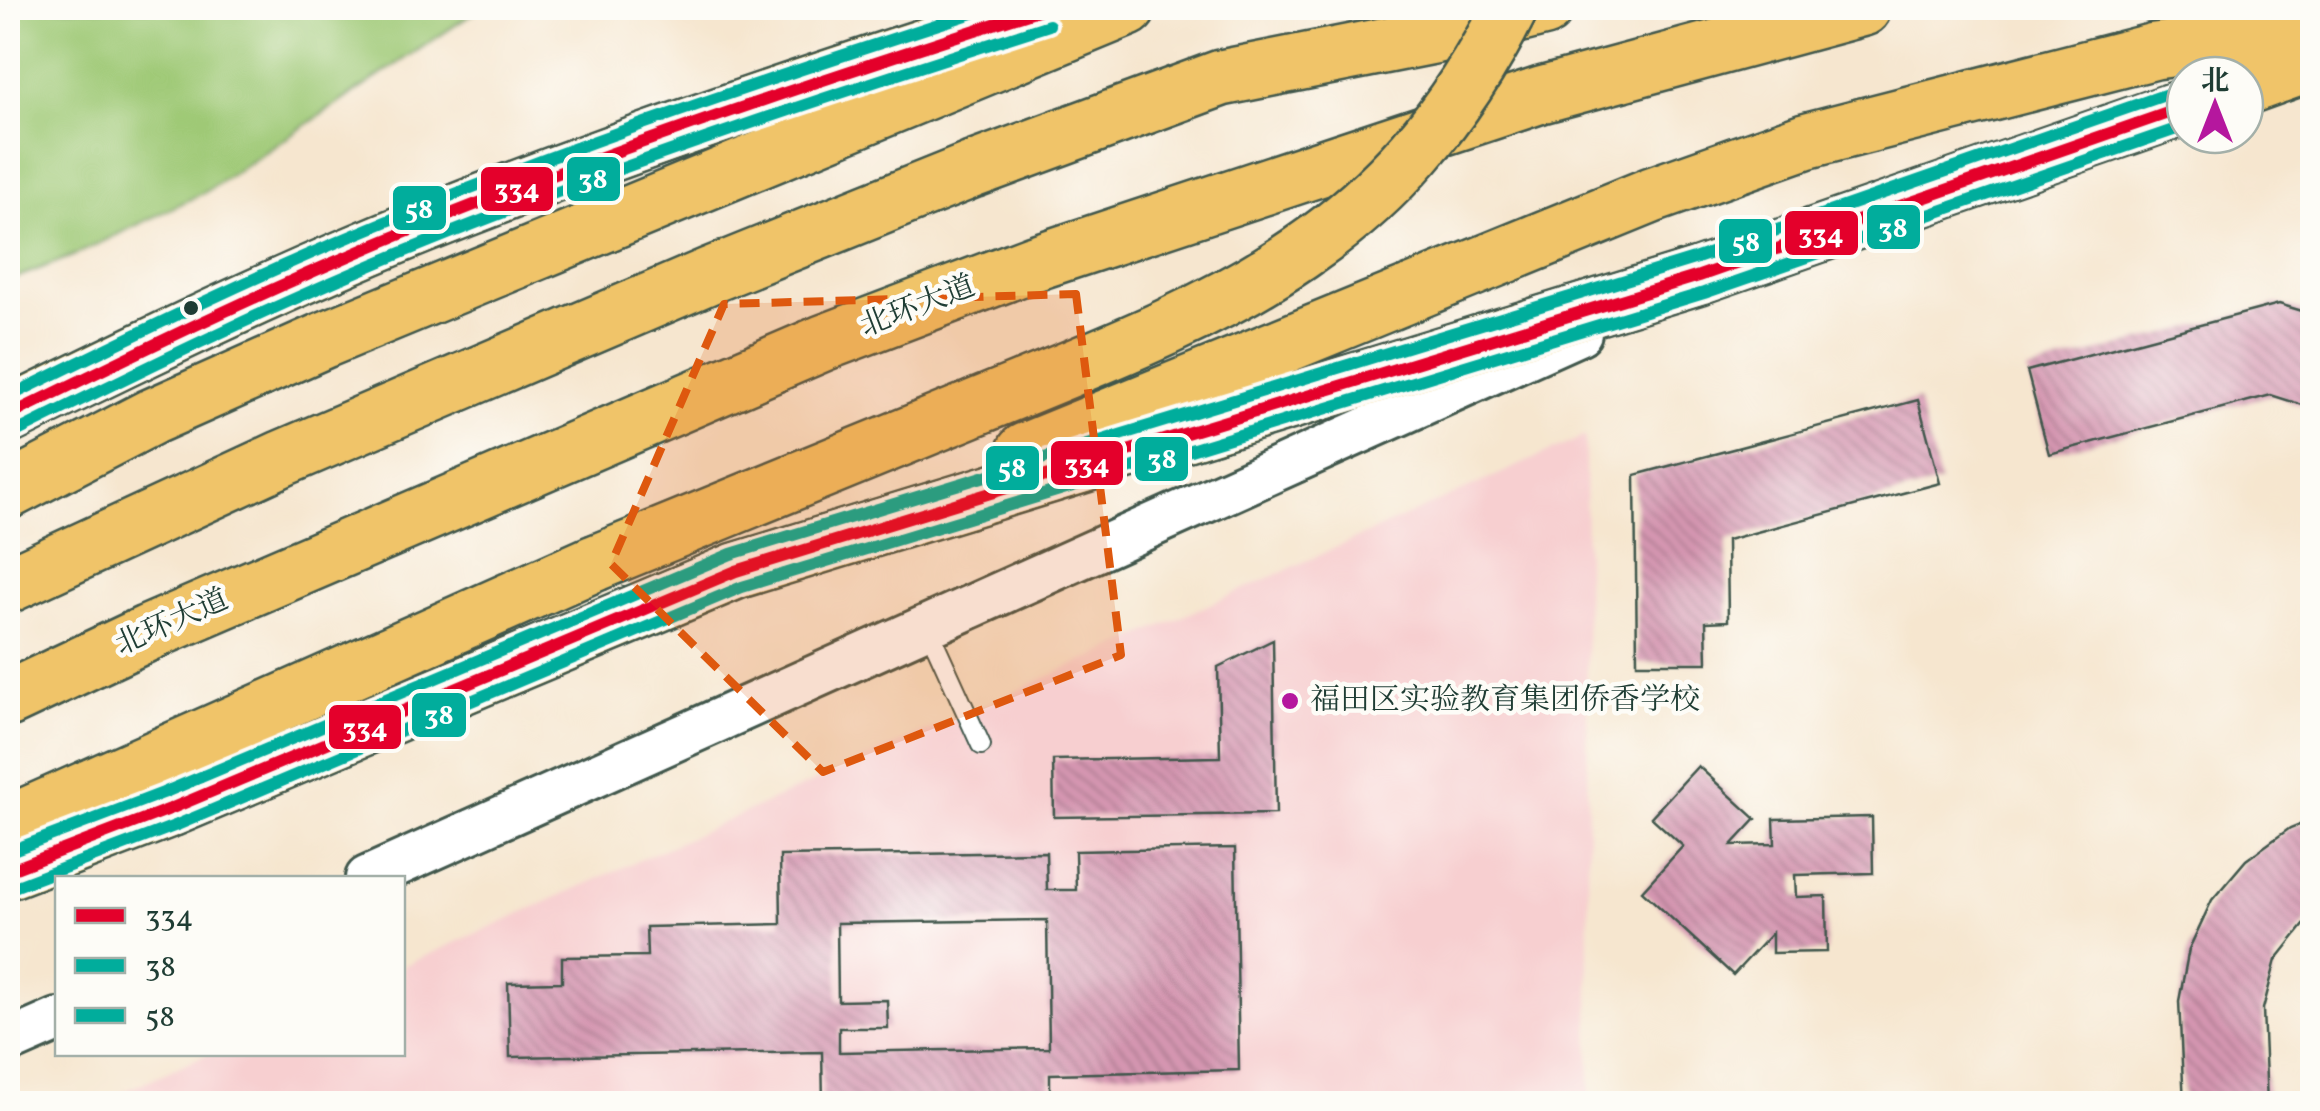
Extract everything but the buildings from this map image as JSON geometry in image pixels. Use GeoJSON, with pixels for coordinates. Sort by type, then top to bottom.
{"type":"FeatureCollection","features":[{"type":"Feature","properties":{"kind":"main road"},"geometry":{"type":"LineString","coordinates":[[8,416],[232,306],[422,226],[794,88],[1044,8]]}},
{"type":"Feature","properties":{"kind":"main road"},"geometry":{"type":"LineString","coordinates":[[8,490],[152,416],[324,340],[1128,8]]}},
{"type":"Feature","properties":{"kind":"main road"},"geometry":{"type":"LineString","coordinates":[[8,824],[595,564],[1122,348],[1242,290],[1308,251],[1372,199],[1434,134],[1490,47],[1510,8]]}},
{"type":"Feature","properties":{"kind":"main road"},"geometry":{"type":"LineString","coordinates":[[8,586],[283,458],[711,275],[990,163],[1222,78],[1443,34],[1545,8]]}},
{"type":"Feature","properties":{"kind":"main road","name":"北环大道"},"geometry":{"type":"LineString","coordinates":[[8,700],[148,632],[786,359],[1034,262],[1541,95],[1862,8]]}},
{"type":"Feature","properties":{"kind":"main road"},"geometry":{"type":"LineString","coordinates":[[8,871],[170,809],[736,570],[1652,195],[1806,141],[2154,50],[2312,31]]}},
{"type":"Feature","properties":{"kind":"main road"},"geometry":{"type":"LineString","coordinates":[[2265,80],[2312,63]]}},
{"type":"Feature","properties":{"kind":"main road"},"geometry":{"type":"LineString","coordinates":[[2265,114],[2312,106]]}},
{"type":"Feature","properties":{"kind":"main road"},"geometry":{"type":"LineString","coordinates":[[736,570],[1699,276],[2165,114]]}},
{"type":"Feature","properties":{"kind":"main road"},"geometry":{"type":"LineString","coordinates":[[2032,158],[2165,134]]}},
{"type":"Feature","properties":{"kind":"street"},"geometry":{"type":"LineString","coordinates":[[371,876],[926,624],[1412,412],[1699,276]]}},
{"type":"Feature","properties":{"kind":"street"},"geometry":{"type":"LineString","coordinates":[[8,1042],[55,1021]]}},
{"type":"Feature","properties":{"kind":"lane"},"geometry":{"type":"LineString","coordinates":[[926,624],[981,745]]}},
{"type":"Feature","properties":{"kind":"highlighted area"},"geometry":{"type":"Polygon","coordinates":[[[1076,294],[1121,655],[823,772],[611,564],[724,304],[1076,294]]]}},
{"type":"Feature","properties":{"kind":"shaded area","name":"福田区实验教育集团侨香学校"},"geometry":{"type":"Polygon","coordinates":[[[1585,436],[1590,1103],[96,1104],[203,1056],[405,1056],[405,965],[1585,436]]]}},
{"type":"Feature","properties":{"kind":"green space"},"geometry":{"type":"Polygon","coordinates":[[[8,8],[481,8],[207,191],[75,255],[8,281],[8,8]]]}},
{"type":"Feature","properties":{"kind":"transit line","name":"58"},"geometry":{"type":"LineString","coordinates":[[8,397],[260,276],[415,210],[700,104],[988,8]]}},
{"type":"Feature","properties":{"kind":"transit line","name":"334"},"geometry":{"type":"LineString","coordinates":[[8,416],[265,293],[421,226],[653,139],[1044,8]]}},
{"type":"Feature","properties":{"kind":"transit line","name":"38"},"geometry":{"type":"LineString","coordinates":[[16,432],[272,309],[428,242],[659,155],[1049,25]]}},
{"type":"Feature","properties":{"kind":"transit line","name":"58"},"geometry":{"type":"LineString","coordinates":[[8,852],[163,793],[731,554],[1694,259],[2165,95]]}},
{"type":"Feature","properties":{"kind":"transit line","name":"334"},"geometry":{"type":"LineString","coordinates":[[8,871],[170,809],[736,571],[1699,276],[2165,114]]}},
{"type":"Feature","properties":{"kind":"transit line","name":"38"},"geometry":{"type":"LineString","coordinates":[[14,887],[177,825],[742,587],[1704,293],[2165,133]]}},
{"type":"Feature","properties":{"kind":"place","name":"福田区实验教育集团侨香学校"},"geometry":{"type":"Point","coordinates":[1290,701]}}]}
